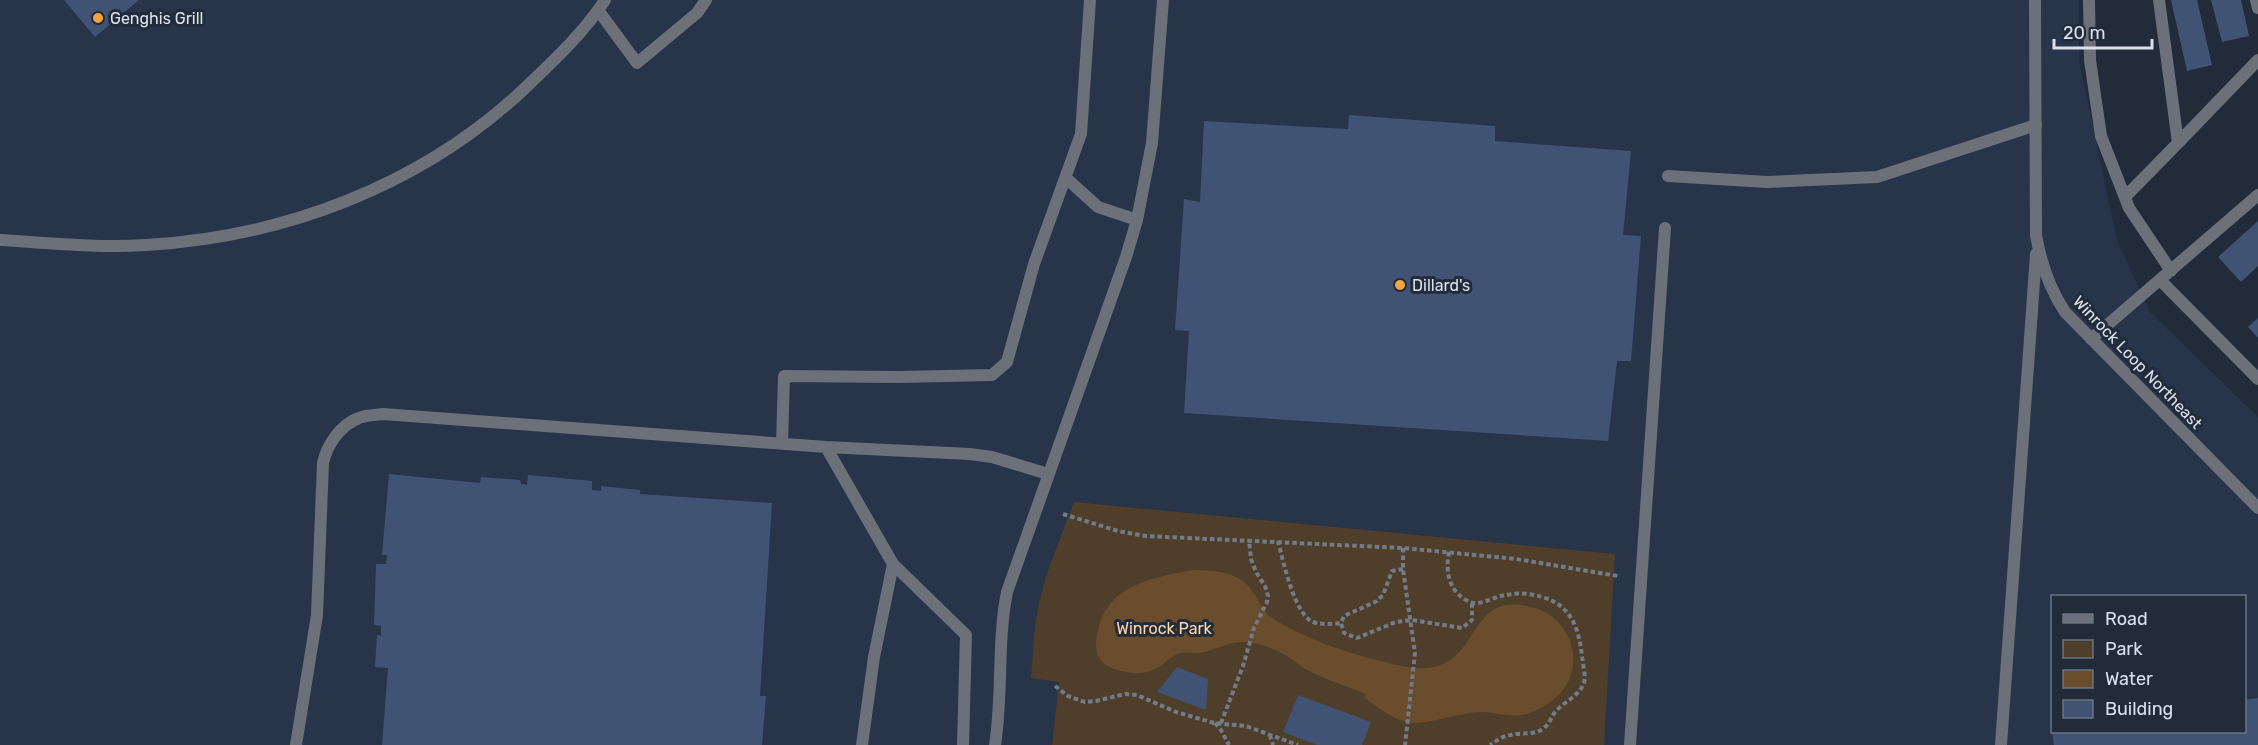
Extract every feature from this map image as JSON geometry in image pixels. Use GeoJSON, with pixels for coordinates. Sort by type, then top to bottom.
{"type":"FeatureCollection","features":[{"type":"Feature","properties":{"kind":"street"},"geometry":{"type":"LineString","coordinates":[[0,240],[98,246],[145,245],[242,233],[339,205],[386,184],[432,159],[475,130],[542,72],[602,5],[637,63],[697,13],[706,0]]}},
{"type":"Feature","properties":{"kind":"street"},"geometry":{"type":"LineString","coordinates":[[782,443],[784,376],[992,375],[1007,362],[1034,264],[1081,134],[1090,0]]}},
{"type":"Feature","properties":{"kind":"street"},"geometry":{"type":"LineString","coordinates":[[995,745],[1000,697],[1001,635],[1006,592],[1126,257],[1137,220],[1152,143],[1162,0]]}},
{"type":"Feature","properties":{"kind":"street","name":"Winrock Loop Northeast"},"geometry":{"type":"LineString","coordinates":[[2035,0],[2036,235],[2042,265],[2052,293],[2065,312],[2258,508]]}},
{"type":"Feature","properties":{"kind":"street"},"geometry":{"type":"LineString","coordinates":[[2089,0],[2090,60],[2101,136],[2129,208],[2171,271]]}},
{"type":"Feature","properties":{"kind":"street"},"geometry":{"type":"LineString","coordinates":[[2159,0],[2178,143]]}},
{"type":"Feature","properties":{"kind":"street"},"geometry":{"type":"LineString","coordinates":[[2256,0],[2258,8]]}},
{"type":"Feature","properties":{"kind":"street"},"geometry":{"type":"LineString","coordinates":[[2125,196],[2258,60]]}},
{"type":"Feature","properties":{"kind":"street"},"geometry":{"type":"LineString","coordinates":[[1668,176],[1767,182],[1877,177],[2036,125]]}},
{"type":"Feature","properties":{"kind":"street"},"geometry":{"type":"LineString","coordinates":[[1066,178],[1098,207],[1137,220]]}},
{"type":"Feature","properties":{"kind":"street"},"geometry":{"type":"LineString","coordinates":[[2091,339],[2258,195]]}},
{"type":"Feature","properties":{"kind":"street"},"geometry":{"type":"LineString","coordinates":[[1630,745],[1665,228]]}},
{"type":"Feature","properties":{"kind":"street"},"geometry":{"type":"LineString","coordinates":[[2001,745],[2036,235]]}},
{"type":"Feature","properties":{"kind":"street"},"geometry":{"type":"LineString","coordinates":[[2160,280],[2258,380]]}},
{"type":"Feature","properties":{"kind":"street"},"geometry":{"type":"LineString","coordinates":[[296,745],[316,615],[323,463],[333,440],[359,417],[383,414],[826,447],[970,454],[992,457],[1048,474]]}},
{"type":"Feature","properties":{"kind":"street"},"geometry":{"type":"LineString","coordinates":[[826,447],[893,564],[966,635],[963,745]]}},
{"type":"Feature","properties":{"kind":"street"},"geometry":{"type":"LineString","coordinates":[[862,745],[874,657],[893,564]]}},
{"type":"Feature","properties":{"kind":"path"},"geometry":{"type":"LineString","coordinates":[[1063,514],[1110,529],[1145,536],[1403,548],[1527,560],[1618,576]]}},
{"type":"Feature","properties":{"kind":"path"},"geometry":{"type":"LineString","coordinates":[[1221,723],[1241,672],[1248,644],[1268,596],[1251,559],[1250,540]]}},
{"type":"Feature","properties":{"kind":"path"},"geometry":{"type":"LineString","coordinates":[[1278,541],[1285,568],[1304,614],[1314,622],[1341,623]]}},
{"type":"Feature","properties":{"kind":"path"},"geometry":{"type":"LineString","coordinates":[[1403,548],[1403,569],[1415,653],[1405,745]]}},
{"type":"Feature","properties":{"kind":"path"},"geometry":{"type":"LineString","coordinates":[[1449,552],[1446,573],[1449,580],[1463,597],[1472,603],[1517,594],[1539,597],[1558,605],[1572,617],[1577,626],[1585,677],[1580,690],[1554,713],[1544,729],[1539,732],[1509,735],[1490,745]]}},
{"type":"Feature","properties":{"kind":"path"},"geometry":{"type":"LineString","coordinates":[[1403,569],[1392,571],[1387,589],[1377,601],[1344,616],[1341,623],[1344,633],[1357,638],[1396,622],[1412,620],[1462,628],[1472,620],[1472,603]]}},
{"type":"Feature","properties":{"kind":"path"},"geometry":{"type":"LineString","coordinates":[[1055,686],[1068,696],[1085,702],[1131,693],[1176,712],[1214,723],[1246,726],[1298,745]]}},
{"type":"Feature","properties":{"kind":"path"},"geometry":{"type":"LineString","coordinates":[[1214,723],[1221,730],[1229,745]]}},
{"type":"Feature","properties":{"kind":"path"},"geometry":{"type":"LineString","coordinates":[[1269,734],[1273,745]]}},
{"type":"Feature","properties":{"kind":"shaded area"},"geometry":{"type":"Polygon","coordinates":[[[0,0],[2079,0],[2079,61],[2117,240],[2150,312],[2258,417],[2258,745],[0,745],[0,0]]]}},
{"type":"Feature","properties":{"kind":"green space","name":"Winrock Park"},"geometry":{"type":"Polygon","coordinates":[[[1074,502],[1615,554],[1604,745],[1052,745],[1059,682],[1031,678],[1035,625],[1047,573],[1074,502]]]}},
{"type":"Feature","properties":{"kind":"water"},"geometry":{"type":"Polygon","coordinates":[[[1193,570],[1218,572],[1242,580],[1248,585],[1267,614],[1301,634],[1357,654],[1414,668],[1429,668],[1443,664],[1455,656],[1489,613],[1500,607],[1515,605],[1535,608],[1554,618],[1568,636],[1573,657],[1569,680],[1556,698],[1528,714],[1479,712],[1416,723],[1394,717],[1365,698],[1366,694],[1314,674],[1281,653],[1255,643],[1236,642],[1204,652],[1182,653],[1172,657],[1161,666],[1143,673],[1120,671],[1103,663],[1096,650],[1099,626],[1106,610],[1115,598],[1142,582],[1193,570]]]}},
{"type":"Feature","properties":{"kind":"building","name":"Genghis Grill"},"geometry":{"type":"Polygon","coordinates":[[[64,0],[139,0],[95,37],[64,0]]]}},
{"type":"Feature","properties":{"kind":"building"},"geometry":{"type":"Polygon","coordinates":[[[2171,0],[2197,0],[2212,65],[2187,71],[2171,0]]]}},
{"type":"Feature","properties":{"kind":"building"},"geometry":{"type":"Polygon","coordinates":[[[2211,0],[2241,0],[2249,36],[2222,42],[2211,0]]]}},
{"type":"Feature","properties":{"kind":"building"},"geometry":{"type":"Polygon","coordinates":[[[1349,115],[1495,126],[1495,141],[1631,151],[1623,235],[1641,236],[1631,361],[1617,361],[1608,441],[1184,413],[1189,331],[1175,330],[1184,199],[1200,202],[1204,121],[1348,129],[1349,115]]]}},
{"type":"Feature","properties":{"kind":"building"},"geometry":{"type":"Polygon","coordinates":[[[2258,221],[2258,266],[2241,282],[2218,257],[2258,221]]]}},
{"type":"Feature","properties":{"kind":"building"},"geometry":{"type":"Polygon","coordinates":[[[2258,318],[2258,338],[2248,327],[2258,318]]]}},
{"type":"Feature","properties":{"kind":"building"},"geometry":{"type":"Polygon","coordinates":[[[389,474],[480,483],[481,477],[520,480],[521,484],[527,485],[528,475],[592,481],[592,490],[601,491],[601,486],[640,490],[640,494],[772,503],[760,696],[766,696],[762,745],[382,745],[388,668],[375,667],[377,635],[381,636],[381,626],[374,625],[376,564],[386,564],[387,555],[382,555],[389,474]]]}},
{"type":"Feature","properties":{"kind":"building"},"geometry":{"type":"Polygon","coordinates":[[[1177,667],[1208,679],[1206,710],[1157,692],[1177,667]]]}},
{"type":"Feature","properties":{"kind":"building"},"geometry":{"type":"Polygon","coordinates":[[[1298,695],[1371,722],[1362,745],[1317,745],[1283,732],[1298,695]]]}},
{"type":"Feature","properties":{"kind":"building"},"geometry":{"type":"Polygon","coordinates":[[[2258,698],[2258,745],[2054,745],[2052,733],[2246,733],[2246,700],[2258,698]]]}},
{"type":"Feature","properties":{"kind":"place","name":"Genghis Grill"},"geometry":{"type":"Point","coordinates":[98,18]}},
{"type":"Feature","properties":{"kind":"place","name":"Dillard's"},"geometry":{"type":"Point","coordinates":[1400,285]}}]}
